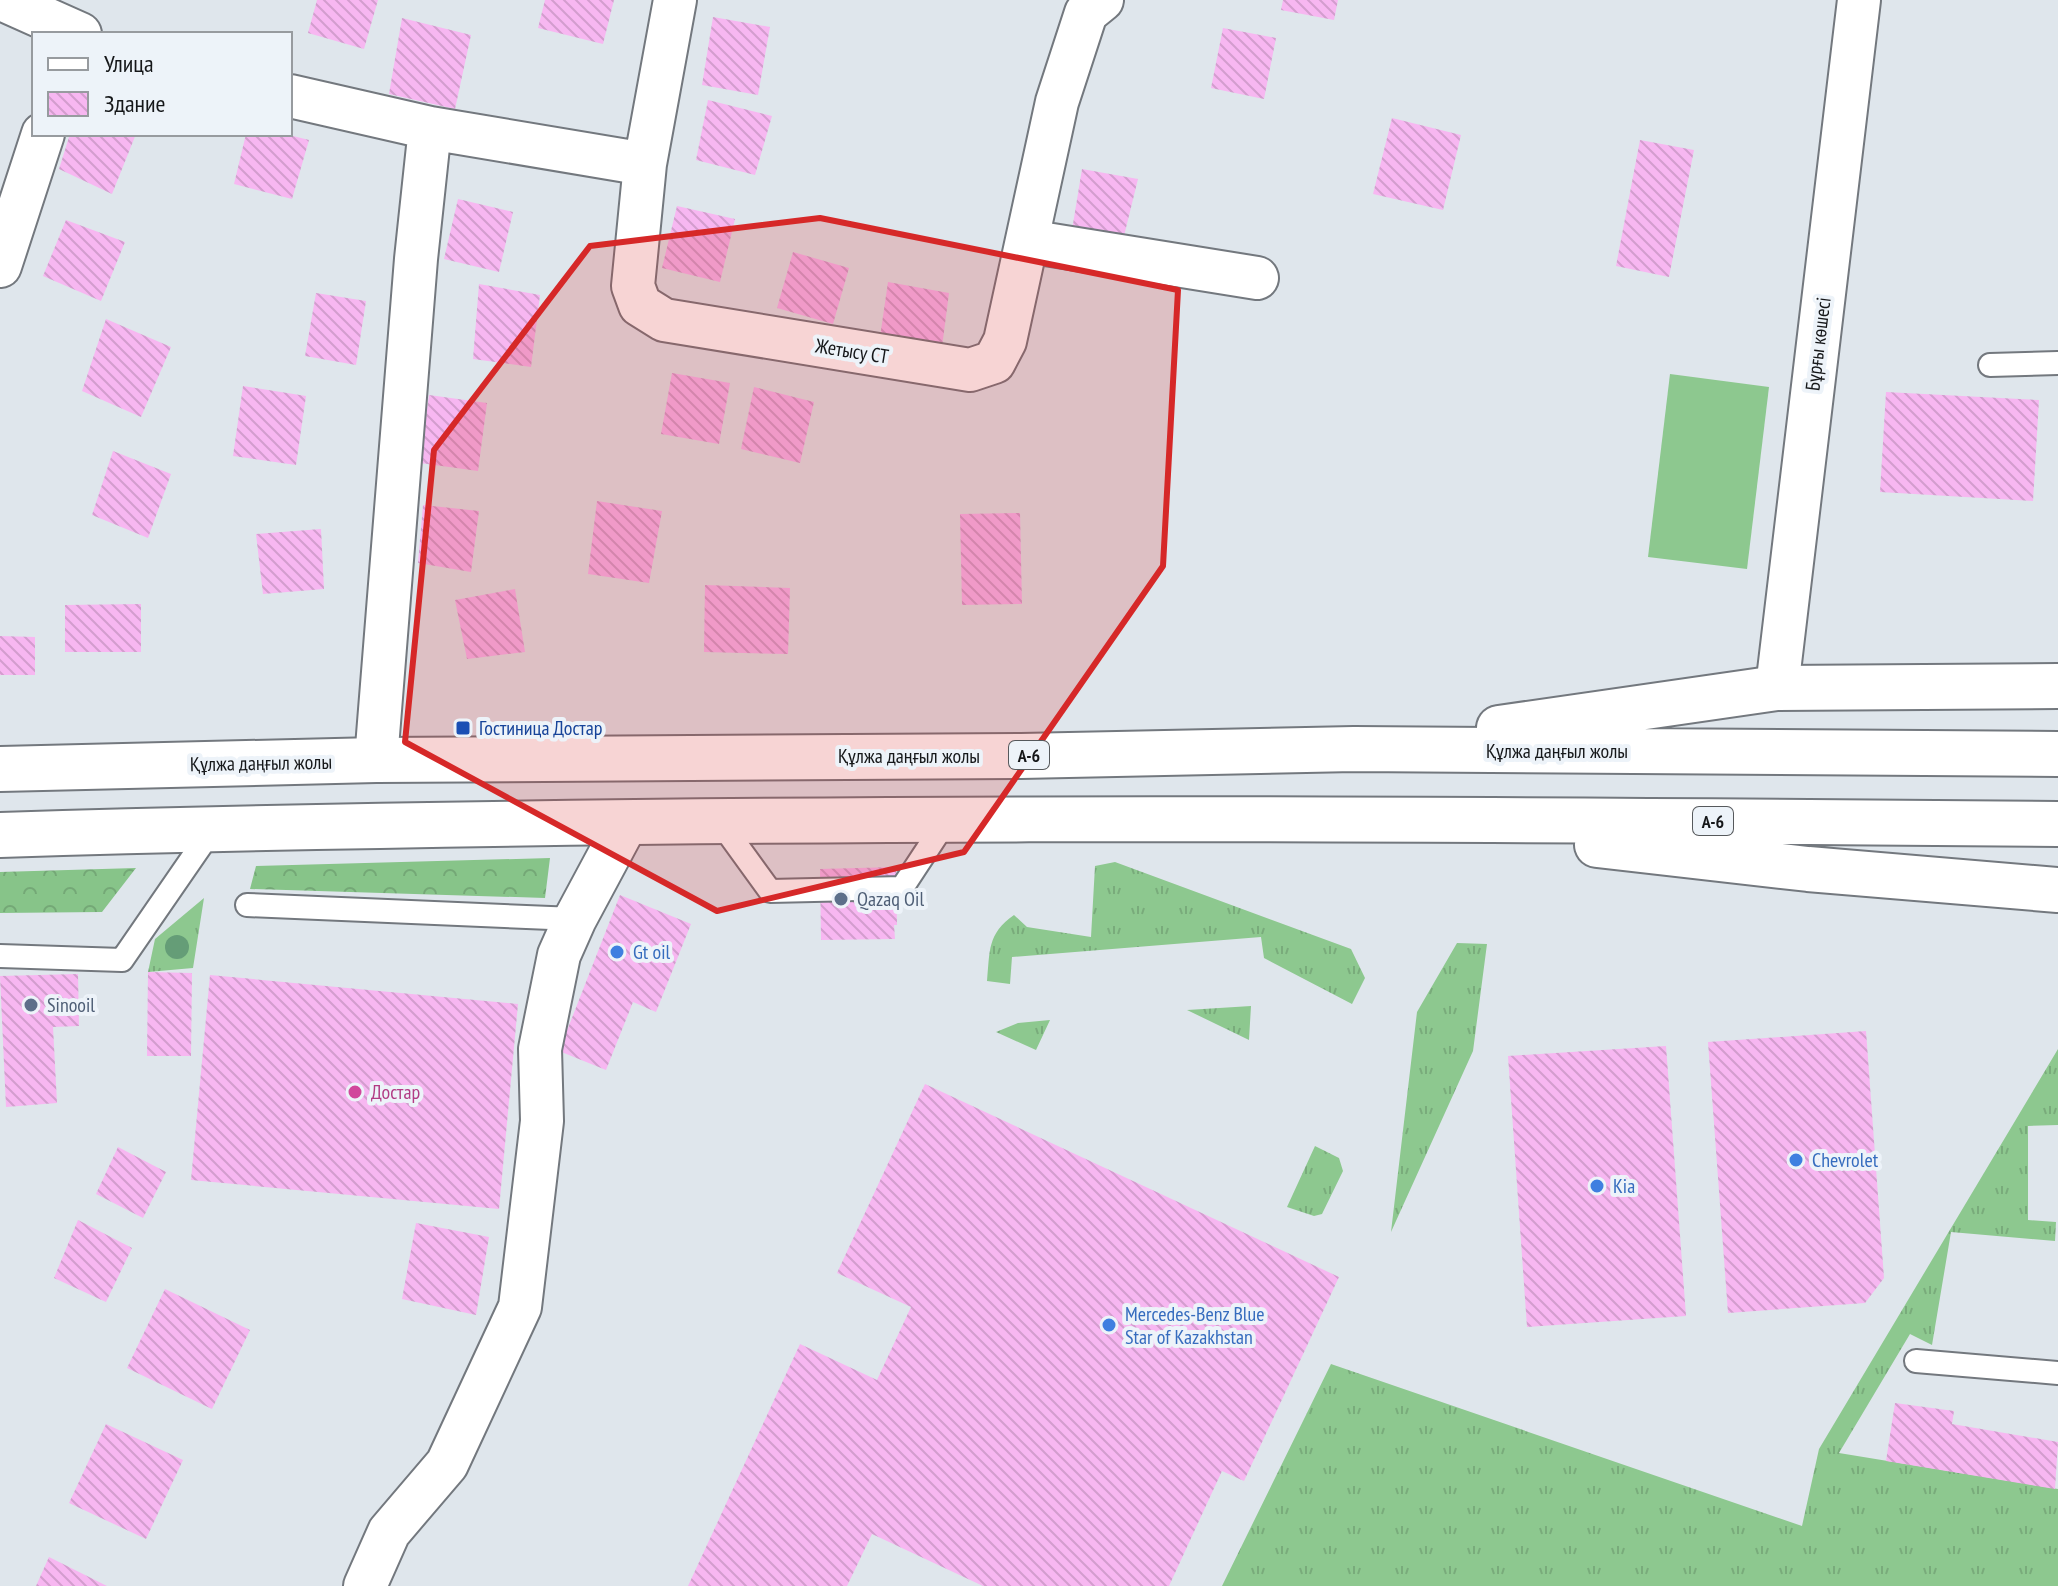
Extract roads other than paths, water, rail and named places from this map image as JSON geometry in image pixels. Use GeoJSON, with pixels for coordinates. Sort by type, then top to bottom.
{"type":"FeatureCollection","features":[{"type":"Feature","properties":{"kind":"main road"},"geometry":{"type":"LineString","coordinates":[[1354,749],[1777,688],[2058,686]]}},
{"type":"Feature","properties":{"kind":"main road","name":"Құлжа даңғыл жолы"},"geometry":{"type":"LineString","coordinates":[[0,769],[376,760],[1005,756],[1354,749],[2058,754]]}},
{"type":"Feature","properties":{"kind":"main road","name":"A-6"},"geometry":{"type":"LineString","coordinates":[[0,835],[213,828],[948,818],[2058,824]]}},
{"type":"Feature","properties":{"kind":"main road"},"geometry":{"type":"LineString","coordinates":[[1368,818],[1808,869],[2058,890]]}},
{"type":"Feature","properties":{"kind":"street"},"geometry":{"type":"LineString","coordinates":[[4,0],[74,32]]}},
{"type":"Feature","properties":{"kind":"street","name":"Жетысу СТ"},"geometry":{"type":"LineString","coordinates":[[675,0],[645,164],[633,286],[640,305],[664,320],[970,370],[994,362],[1005,341],[1057,102],[1086,13],[1102,0]]}},
{"type":"Feature","properties":{"kind":"street","name":"Бұрғы көшесі"},"geometry":{"type":"LineString","coordinates":[[1777,688],[1859,0]]}},
{"type":"Feature","properties":{"kind":"street"},"geometry":{"type":"LineString","coordinates":[[292,96],[430,128],[645,164]]}},
{"type":"Feature","properties":{"kind":"street"},"geometry":{"type":"LineString","coordinates":[[376,760],[430,128]]}},
{"type":"Feature","properties":{"kind":"street"},"geometry":{"type":"LineString","coordinates":[[0,266],[42,136]]}},
{"type":"Feature","properties":{"kind":"street"},"geometry":{"type":"LineString","coordinates":[[1027,241],[1257,278]]}},
{"type":"Feature","properties":{"kind":"street"},"geometry":{"type":"LineString","coordinates":[[365,1586],[389,1532],[447,1464],[520,1307],[542,1121],[540,1049],[559,955],[627,822]]}},
{"type":"Feature","properties":{"kind":"lane"},"geometry":{"type":"LineString","coordinates":[[1990,365],[2058,363]]}},
{"type":"Feature","properties":{"kind":"lane"},"geometry":{"type":"LineString","coordinates":[[720,822],[770,891],[902,888],[948,818]]}},
{"type":"Feature","properties":{"kind":"lane"},"geometry":{"type":"LineString","coordinates":[[0,956],[122,960],[213,828]]}},
{"type":"Feature","properties":{"kind":"lane"},"geometry":{"type":"LineString","coordinates":[[247,905],[575,919]]}},
{"type":"Feature","properties":{"kind":"lane"},"geometry":{"type":"LineString","coordinates":[[1916,1361],[2058,1373]]}},
{"type":"Feature","properties":{"kind":"place","name":"Гостиница Достар"},"geometry":{"type":"Point","coordinates":[463,728]}},
{"type":"Feature","properties":{"kind":"place","name":"Qazaq Oil"},"geometry":{"type":"Point","coordinates":[841,899]}},
{"type":"Feature","properties":{"kind":"place","name":"Gt oil"},"geometry":{"type":"Point","coordinates":[617,952]}},
{"type":"Feature","properties":{"kind":"place","name":"Sinooil"},"geometry":{"type":"Point","coordinates":[31,1005]}},
{"type":"Feature","properties":{"kind":"place","name":"Достар"},"geometry":{"type":"Point","coordinates":[355,1092]}},
{"type":"Feature","properties":{"kind":"place","name":"Chevrolet"},"geometry":{"type":"Point","coordinates":[1796,1160]}},
{"type":"Feature","properties":{"kind":"place","name":"Kia"},"geometry":{"type":"Point","coordinates":[1597,1186]}},
{"type":"Feature","properties":{"kind":"place","name":"Mercedes-Benz Blue Star of Kazakhstan"},"geometry":{"type":"Point","coordinates":[1109,1325]}}]}
